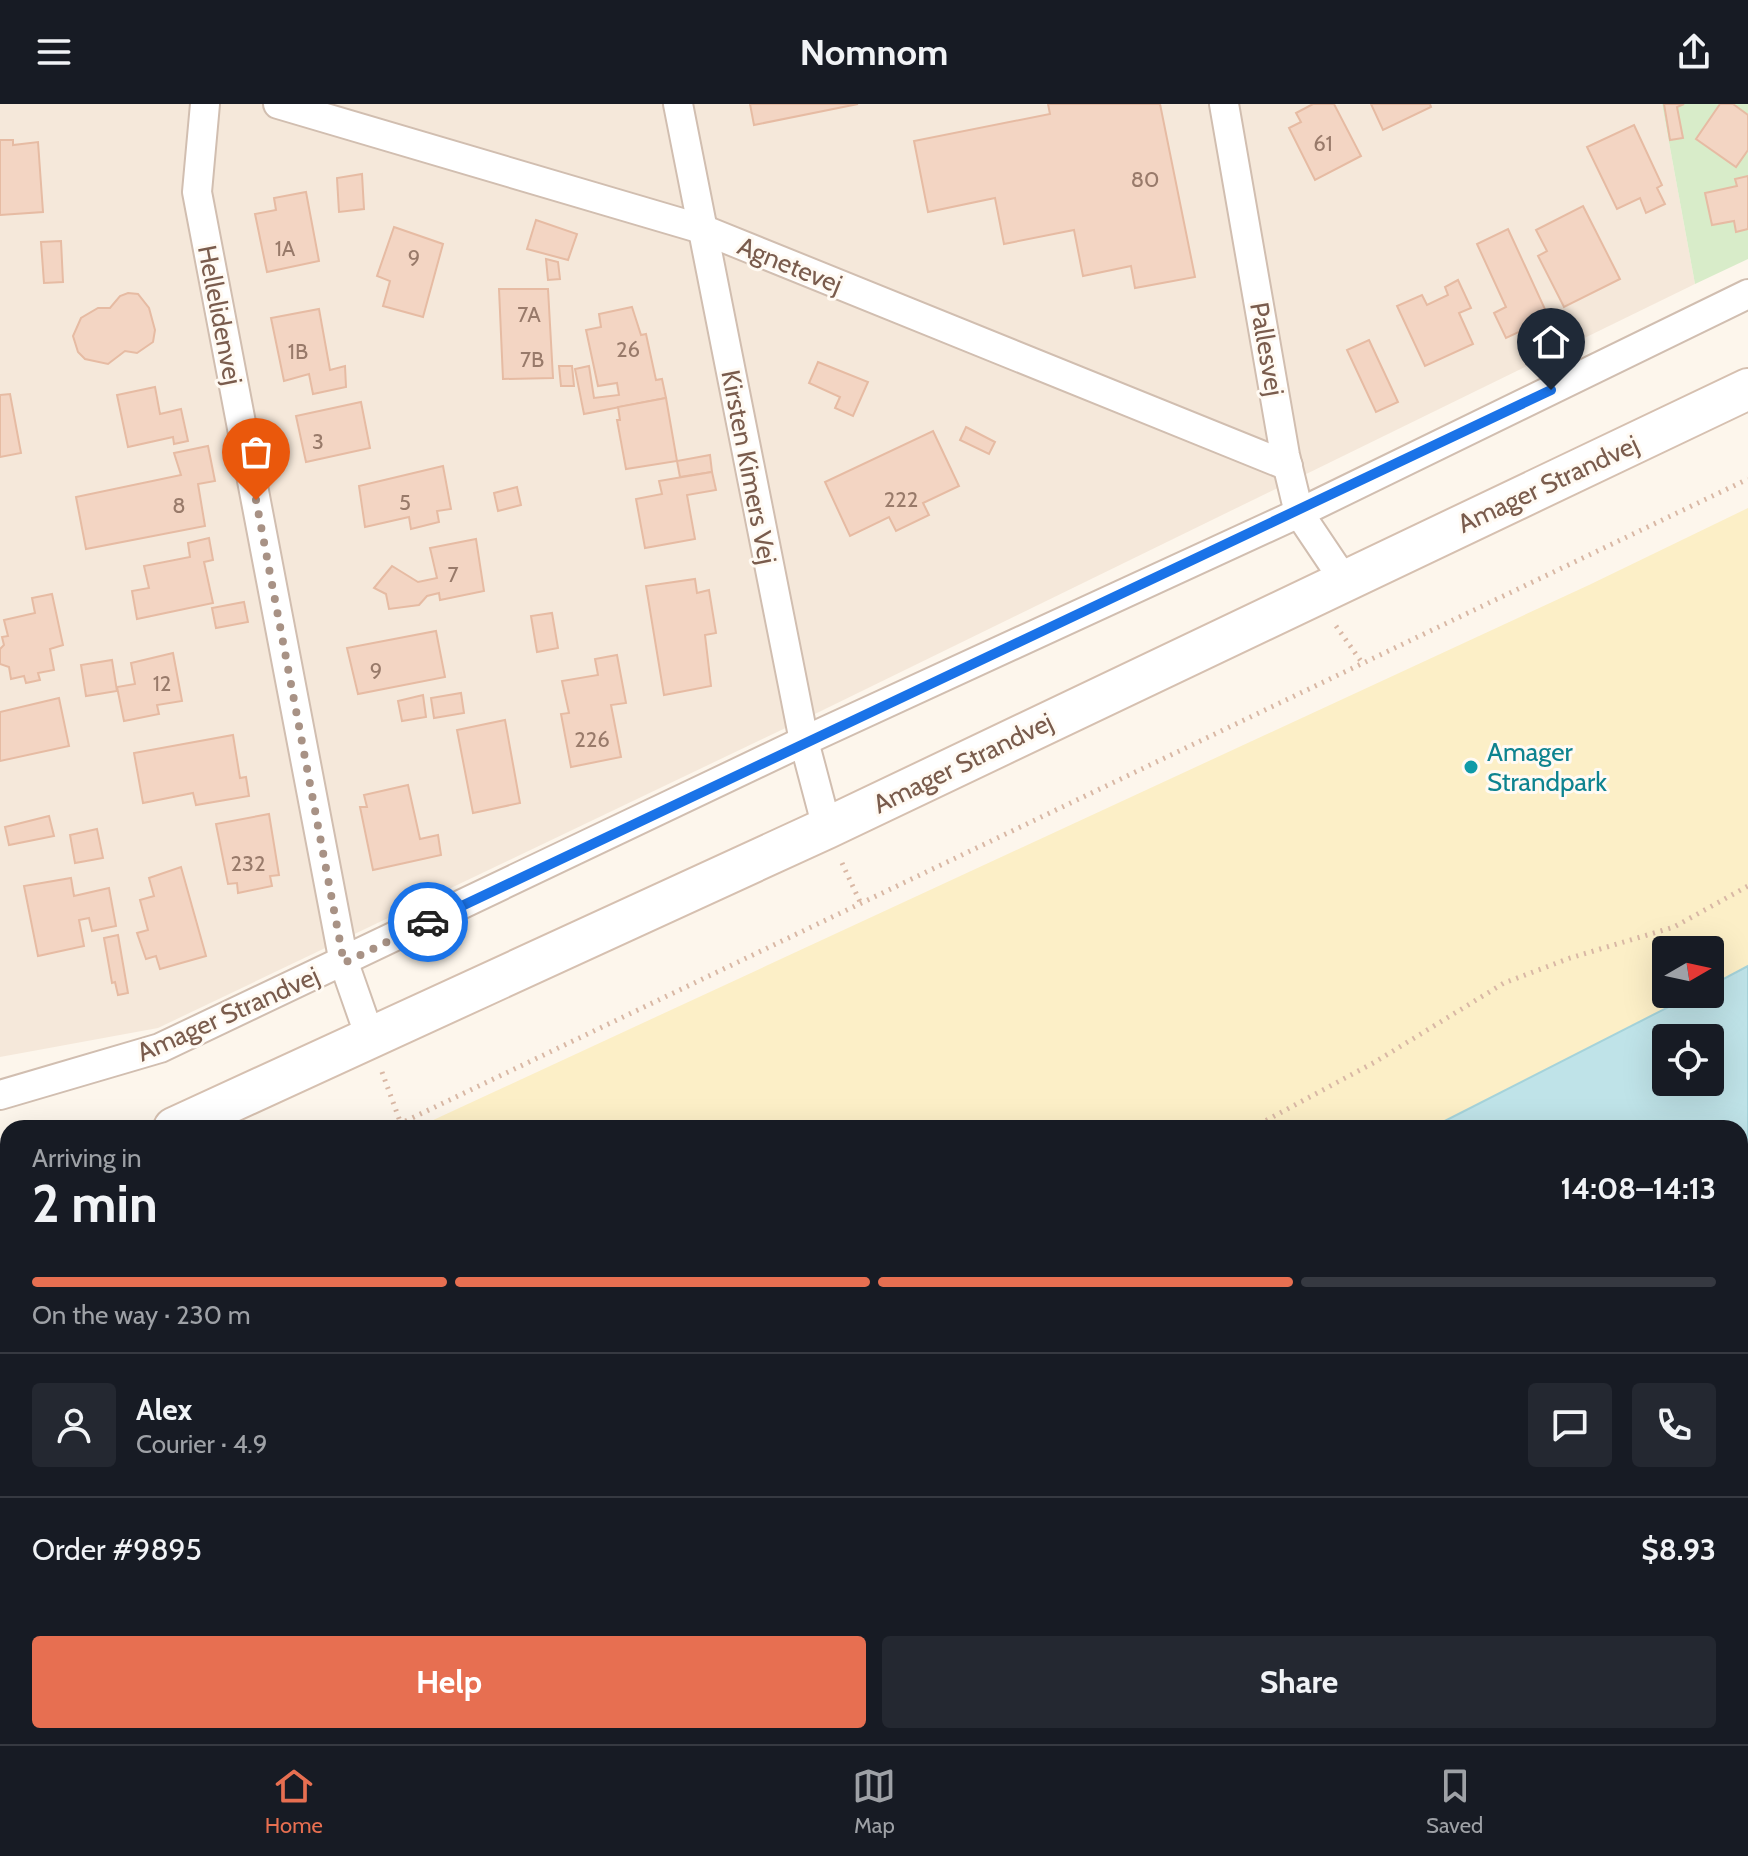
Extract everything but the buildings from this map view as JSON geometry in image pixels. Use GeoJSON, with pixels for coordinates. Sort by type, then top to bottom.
{"type":"FeatureCollection","features":[{"type":"Feature","properties":{"kind":"street","name":"Hellelidenvej"},"geometry":{"type":"LineString","coordinates":[[205,104],[197,192],[344,963],[371,1040]]}},
{"type":"Feature","properties":{"kind":"street","name":"Agnetevej"},"geometry":{"type":"LineString","coordinates":[[278,104],[702,229],[1288,466]]}},
{"type":"Feature","properties":{"kind":"street","name":"Kirsten Kimers Vej"},"geometry":{"type":"LineString","coordinates":[[678,104],[804,741],[827,828]]}},
{"type":"Feature","properties":{"kind":"street","name":"Pallesvej"},"geometry":{"type":"LineString","coordinates":[[1224,104],[1299,513],[1344,580]]}},
{"type":"Feature","properties":{"kind":"street","name":"Amager Strandvej"},"geometry":{"type":"LineString","coordinates":[[0,1095],[160,1048],[344,963],[804,741],[1299,513],[1748,294]]}},
{"type":"Feature","properties":{"kind":"street","name":"Amager Strandvej"},"geometry":{"type":"LineString","coordinates":[[192,1120],[827,828],[1748,389]]}},
{"type":"Feature","properties":{"kind":"path"},"geometry":{"type":"LineString","coordinates":[[409,1120],[520,1063],[862,906],[1748,479]]}},
{"type":"Feature","properties":{"kind":"path"},"geometry":{"type":"LineString","coordinates":[[827,828],[862,906]]}},
{"type":"Feature","properties":{"kind":"path"},"geometry":{"type":"LineString","coordinates":[[1267,1120],[1375,1062],[1504,983],[1570,958],[1674,927],[1748,886]]}},
{"type":"Feature","properties":{"kind":"path"},"geometry":{"type":"LineString","coordinates":[[371,1040],[400,1120]]}},
{"type":"Feature","properties":{"kind":"shaded area"},"geometry":{"type":"Polygon","coordinates":[[[0,104],[1662,104],[1695,284],[819,712],[158,1028],[0,1057],[0,104]]]}},
{"type":"Feature","properties":{"kind":"green space"},"geometry":{"type":"Polygon","coordinates":[[[1662,104],[1748,104],[1748,259],[1695,284],[1662,104]]]}},
{"type":"Feature","properties":{"kind":"sand","name":"Amager Strandpark"},"geometry":{"type":"Polygon","coordinates":[[[1748,508],[1748,966],[1724,979],[1724,936],[1652,936],[1652,1008],[1667,1008],[1447,1120],[433,1120],[1589,585],[1748,508]]]}},
{"type":"Feature","properties":{"kind":"water"},"geometry":{"type":"Polygon","coordinates":[[[1748,966],[1748,1120],[1447,1120],[1667,1008],[1724,1008],[1724,979],[1748,966]]]}},
{"type":"Feature","properties":{"kind":"way so far"},"geometry":{"type":"LineString","coordinates":[[256,500],[344,963],[428,922]]}},
{"type":"Feature","properties":{"kind":"place","name":"Amager Strandpark"},"geometry":{"type":"Point","coordinates":[1471,767]}},
{"type":"Feature","properties":{"kind":"route"},"geometry":{"type":"LineString","coordinates":[[428,922],[804,741],[1299,513],[1551,390]]}}]}
